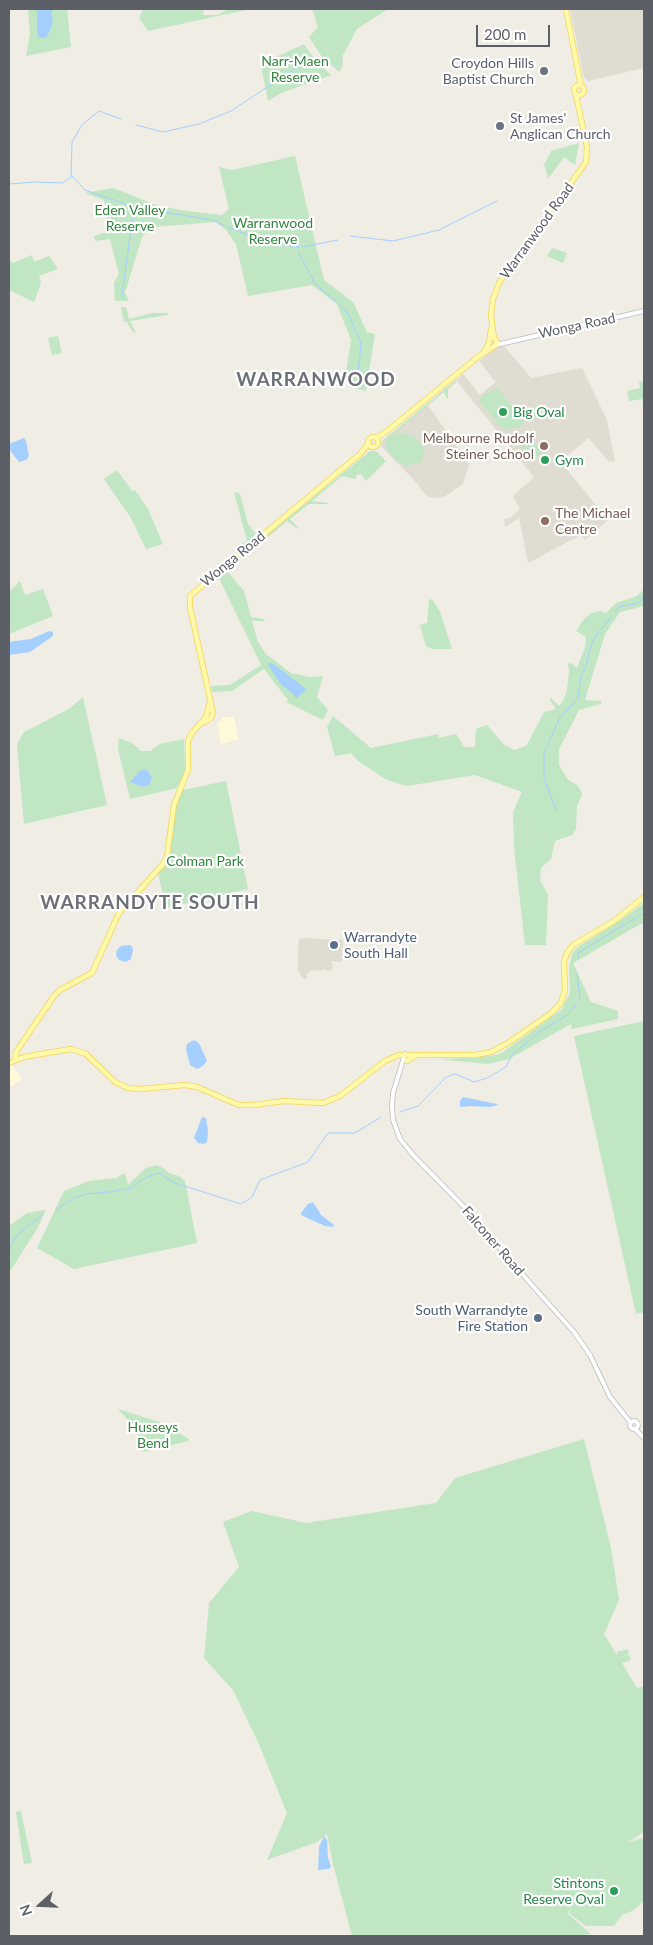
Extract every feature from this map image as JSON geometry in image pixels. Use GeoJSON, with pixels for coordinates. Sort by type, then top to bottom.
{"type":"FeatureCollection","features":[{"type":"Feature","properties":{"kind":"main road"},"geometry":{"type":"LineString","coordinates":[[566,9],[578,74],[584,90],[579,95],[574,90],[578,74]]}},
{"type":"Feature","properties":{"kind":"main road"},"geometry":{"type":"LineString","coordinates":[[575,86],[581,86]]}},
{"type":"Feature","properties":{"kind":"main road","name":"Warranwood Road"},"geometry":{"type":"LineString","coordinates":[[493,342],[491,326],[493,300],[502,277],[583,168],[587,157],[587,147],[579,108],[579,95]]}},
{"type":"Feature","properties":{"kind":"main road","name":"Wonga Road"},"geometry":{"type":"LineString","coordinates":[[377,440],[483,353],[493,342],[510,341],[644,311]]}},
{"type":"Feature","properties":{"kind":"main road"},"geometry":{"type":"LineString","coordinates":[[370,438],[377,440],[376,446],[371,445],[370,438]]}},
{"type":"Feature","properties":{"kind":"main road","name":"Wonga Road"},"geometry":{"type":"LineString","coordinates":[[19,1049],[54,996],[60,990],[92,974],[120,913],[163,864],[167,856],[174,805],[188,770],[188,741],[192,733],[208,718],[211,711],[189,603],[190,596],[371,445]]}},
{"type":"Feature","properties":{"kind":"main road"},"geometry":{"type":"LineString","coordinates":[[9,1063],[24,1057],[71,1048],[86,1054],[116,1082],[128,1088],[140,1089],[184,1085],[197,1087],[239,1105],[284,1101],[323,1103],[334,1099],[385,1061],[396,1056],[407,1054],[470,1055],[491,1052],[508,1043],[550,1014],[561,1003],[565,993],[564,962],[569,950],[579,941],[620,917],[644,897]]}},
{"type":"Feature","properties":{"kind":"main road"},"geometry":{"type":"LineString","coordinates":[[16,1060],[15,1054],[19,1049],[24,1057]]}},
{"type":"Feature","properties":{"kind":"main road","name":"Falconer Road"},"geometry":{"type":"LineString","coordinates":[[402,1069],[407,1061],[407,1054]]}},
{"type":"Feature","properties":{"kind":"main road","name":"Falconer Road"},"geometry":{"type":"LineString","coordinates":[[407,1054],[393,1093],[392,1105],[393,1120],[400,1139],[413,1155],[469,1212],[574,1332],[590,1355],[603,1384],[618,1407],[632,1422],[630,1426],[636,1428],[644,1437]]}},
{"type":"Feature","properties":{"kind":"main road"},"geometry":{"type":"LineString","coordinates":[[407,1061],[415,1056],[434,1055]]}},
{"type":"Feature","properties":{"kind":"main road"},"geometry":{"type":"LineString","coordinates":[[396,1056],[402,1059],[402,1069]]}},
{"type":"Feature","properties":{"kind":"shaded area"},"geometry":{"type":"Polygon","coordinates":[[[570,9],[644,9],[644,68],[588,81],[584,78],[570,9]]]}},
{"type":"Feature","properties":{"kind":"shaded area","name":"Melbourne Rudolf Steiner School"},"geometry":{"type":"Polygon","coordinates":[[[504,346],[531,378],[582,368],[607,420],[615,461],[609,462],[589,438],[560,461],[608,520],[585,540],[581,535],[528,563],[519,518],[505,527],[504,519],[510,518],[520,509],[513,496],[534,477],[456,380],[463,374],[480,395],[496,382],[479,361],[495,348],[504,346]]]}},
{"type":"Feature","properties":{"kind":"shaded area"},"geometry":{"type":"Polygon","coordinates":[[[428,405],[469,464],[463,484],[444,497],[438,498],[429,497],[424,493],[381,446],[382,443],[428,405]]]}},
{"type":"Feature","properties":{"kind":"shaded area"},"geometry":{"type":"Polygon","coordinates":[[[223,717],[234,717],[239,739],[221,744],[217,724],[223,717]]]}},
{"type":"Feature","properties":{"kind":"shaded area"},"geometry":{"type":"Polygon","coordinates":[[[299,939],[343,940],[342,962],[330,961],[333,964],[332,970],[312,970],[307,974],[307,979],[303,979],[298,970],[298,954],[299,939]]]}},
{"type":"Feature","properties":{"kind":"shaded area"},"geometry":{"type":"Polygon","coordinates":[[[12,1065],[22,1080],[9,1087],[9,1067],[12,1065]]]}},
{"type":"Feature","properties":{"kind":"green space"},"geometry":{"type":"Polygon","coordinates":[[[28,9],[67,9],[71,47],[26,56],[30,34],[28,9]]]}},
{"type":"Feature","properties":{"kind":"green space"},"geometry":{"type":"Polygon","coordinates":[[[204,9],[203,15],[217,15],[229,9],[246,10],[148,31],[139,18],[143,10],[204,9]]]}},
{"type":"Feature","properties":{"kind":"green space","name":"Narr-Maen Reserve"},"geometry":{"type":"Polygon","coordinates":[[[312,9],[388,9],[357,29],[343,55],[342,68],[339,72],[322,57],[309,37],[318,27],[312,9]]]}},
{"type":"Feature","properties":{"kind":"green space","name":"Narr-Maen Reserve"},"geometry":{"type":"Polygon","coordinates":[[[304,44],[316,61],[331,75],[281,93],[268,101],[260,60],[272,59],[304,44]]]}},
{"type":"Feature","properties":{"kind":"green space"},"geometry":{"type":"Polygon","coordinates":[[[579,143],[575,165],[564,157],[548,179],[545,166],[543,167],[551,151],[579,143]]]}},
{"type":"Feature","properties":{"kind":"green space","name":"Warranwood Reserve"},"geometry":{"type":"Polygon","coordinates":[[[295,156],[324,280],[353,302],[367,332],[375,334],[366,391],[349,387],[346,371],[351,340],[337,304],[312,285],[248,296],[236,244],[226,230],[216,222],[153,227],[142,237],[125,293],[129,301],[115,301],[114,283],[119,274],[110,239],[95,241],[94,236],[110,231],[104,200],[85,193],[113,188],[156,205],[222,215],[229,209],[219,167],[232,170],[295,156]]]}},
{"type":"Feature","properties":{"kind":"green space"},"geometry":{"type":"Polygon","coordinates":[[[552,248],[567,253],[563,263],[547,256],[552,248]]]}},
{"type":"Feature","properties":{"kind":"green space"},"geometry":{"type":"Polygon","coordinates":[[[32,255],[34,262],[49,256],[58,269],[39,276],[41,283],[34,302],[9,290],[9,259],[13,263],[32,255]]]}},
{"type":"Feature","properties":{"kind":"green space"},"geometry":{"type":"Polygon","coordinates":[[[121,307],[126,307],[129,319],[152,313],[168,313],[168,315],[130,321],[136,333],[133,332],[127,322],[124,322],[121,307]]]}},
{"type":"Feature","properties":{"kind":"green space"},"geometry":{"type":"Polygon","coordinates":[[[58,336],[62,353],[52,355],[48,338],[58,336]]]}},
{"type":"Feature","properties":{"kind":"green space"},"geometry":{"type":"Polygon","coordinates":[[[456,380],[448,389],[447,399],[444,392],[392,435],[407,434],[417,439],[422,446],[424,455],[421,462],[406,466],[397,461],[385,445],[388,438],[382,443],[382,441],[456,380]]]}},
{"type":"Feature","properties":{"kind":"green space"},"geometry":{"type":"Polygon","coordinates":[[[644,381],[644,409],[642,399],[629,401],[627,391],[640,388],[639,382],[644,381]]]}},
{"type":"Feature","properties":{"kind":"green space","name":"Big Oval"},"geometry":{"type":"Polygon","coordinates":[[[497,388],[524,420],[524,423],[518,428],[505,429],[499,425],[479,400],[485,394],[497,388]]]}},
{"type":"Feature","properties":{"kind":"green space"},"geometry":{"type":"Polygon","coordinates":[[[539,406],[549,412],[543,420],[538,420],[529,409],[539,406]]]}},
{"type":"Feature","properties":{"kind":"green space"},"geometry":{"type":"Polygon","coordinates":[[[524,432],[542,452],[533,460],[515,440],[524,432]]]}},
{"type":"Feature","properties":{"kind":"green space"},"geometry":{"type":"Polygon","coordinates":[[[370,451],[376,451],[386,461],[366,481],[361,474],[357,475],[355,479],[342,476],[312,501],[328,504],[309,504],[290,519],[297,529],[287,521],[243,558],[243,555],[370,451]]]}},
{"type":"Feature","properties":{"kind":"green space"},"geometry":{"type":"Polygon","coordinates":[[[117,470],[132,491],[135,490],[148,509],[163,544],[146,549],[131,518],[104,479],[117,470]]]}},
{"type":"Feature","properties":{"kind":"green space"},"geometry":{"type":"Polygon","coordinates":[[[234,492],[240,494],[248,524],[256,534],[244,545],[241,545],[247,540],[234,492]]]}},
{"type":"Feature","properties":{"kind":"green space"},"geometry":{"type":"Polygon","coordinates":[[[236,561],[239,561],[227,571],[244,591],[251,617],[264,619],[265,621],[252,621],[258,642],[267,655],[291,673],[310,677],[323,676],[317,697],[328,710],[323,720],[286,702],[288,700],[264,669],[232,691],[212,692],[211,686],[230,685],[261,665],[218,576],[236,561]]]}},
{"type":"Feature","properties":{"kind":"green space"},"geometry":{"type":"Polygon","coordinates":[[[20,581],[25,595],[43,589],[53,616],[9,634],[9,590],[20,581]]]}},
{"type":"Feature","properties":{"kind":"green space"},"geometry":{"type":"Polygon","coordinates":[[[644,589],[644,606],[620,612],[605,634],[585,700],[602,701],[601,704],[579,710],[559,749],[559,765],[568,780],[577,785],[582,795],[577,806],[576,829],[572,835],[555,841],[551,859],[541,868],[540,880],[548,895],[546,945],[525,945],[514,847],[513,812],[522,792],[475,775],[407,786],[387,780],[358,761],[351,753],[335,756],[327,727],[333,716],[371,748],[438,734],[439,738],[456,734],[464,747],[475,747],[476,729],[487,725],[504,745],[515,750],[527,745],[544,712],[556,709],[550,700],[551,698],[559,706],[563,701],[567,691],[568,664],[571,663],[577,668],[585,648],[586,637],[576,631],[584,619],[591,613],[600,611],[606,613],[616,603],[637,596],[644,589]]]}},
{"type":"Feature","properties":{"kind":"green space"},"geometry":{"type":"Polygon","coordinates":[[[432,599],[440,612],[452,649],[432,649],[426,646],[420,625],[427,623],[429,600],[432,599]]]}},
{"type":"Feature","properties":{"kind":"green space"},"geometry":{"type":"Polygon","coordinates":[[[83,697],[107,805],[24,824],[17,744],[24,732],[69,709],[83,697]]]}},
{"type":"Feature","properties":{"kind":"green space"},"geometry":{"type":"Polygon","coordinates":[[[119,738],[132,743],[141,751],[150,751],[160,744],[184,739],[185,770],[177,788],[130,799],[118,749],[119,738]]]}},
{"type":"Feature","properties":{"kind":"green space","name":"Colman Park"},"geometry":{"type":"Polygon","coordinates":[[[226,781],[248,889],[166,908],[158,873],[166,862],[174,805],[183,790],[226,781]]]}},
{"type":"Feature","properties":{"kind":"green space"},"geometry":{"type":"Polygon","coordinates":[[[644,903],[644,922],[573,963],[591,1002],[618,1011],[618,1019],[572,1029],[571,1024],[509,1059],[488,1064],[437,1059],[496,1055],[503,1052],[562,1009],[570,993],[569,968],[572,953],[578,947],[644,903]]]}},
{"type":"Feature","properties":{"kind":"green space"},"geometry":{"type":"Polygon","coordinates":[[[644,1021],[644,1312],[636,1314],[574,1036],[644,1021]]]}},
{"type":"Feature","properties":{"kind":"green space"},"geometry":{"type":"Polygon","coordinates":[[[156,1165],[185,1181],[197,1243],[74,1269],[37,1248],[64,1191],[89,1181],[116,1178],[125,1173],[128,1184],[146,1168],[156,1165]]]}},
{"type":"Feature","properties":{"kind":"green space"},"geometry":{"type":"Polygon","coordinates":[[[46,1210],[37,1229],[9,1273],[9,1226],[27,1213],[46,1210]]]}},
{"type":"Feature","properties":{"kind":"green space","name":"Husseys Bend"},"geometry":{"type":"Polygon","coordinates":[[[118,1409],[159,1422],[189,1439],[188,1441],[143,1452],[136,1429],[118,1409]]]}},
{"type":"Feature","properties":{"kind":"green space"},"geometry":{"type":"Polygon","coordinates":[[[584,1439],[611,1548],[619,1600],[604,1634],[617,1655],[617,1652],[628,1649],[629,1654],[619,1658],[629,1655],[631,1660],[622,1663],[637,1688],[644,1686],[644,1832],[628,1842],[644,1838],[644,1901],[632,1911],[622,1915],[614,1926],[586,1926],[570,1914],[570,1909],[568,1914],[591,1934],[578,1936],[352,1936],[327,1834],[317,1842],[267,1860],[287,1813],[258,1742],[233,1690],[204,1658],[209,1603],[239,1567],[223,1522],[252,1511],[306,1523],[436,1503],[455,1478],[584,1439]]]}},
{"type":"Feature","properties":{"kind":"green space"},"geometry":{"type":"Polygon","coordinates":[[[21,1811],[32,1863],[24,1864],[16,1812],[21,1811]]]}},
{"type":"Feature","properties":{"kind":"water"},"geometry":{"type":"Polygon","coordinates":[[[37,9],[53,9],[51,29],[46,38],[39,38],[37,32],[37,9]]]}},
{"type":"Feature","properties":{"kind":"water"},"geometry":{"type":"Polygon","coordinates":[[[24,438],[29,456],[26,460],[19,462],[9,449],[9,444],[24,438]]]}},
{"type":"Feature","properties":{"kind":"water"},"geometry":{"type":"Polygon","coordinates":[[[49,631],[53,632],[53,636],[30,652],[9,655],[9,642],[31,639],[49,631]]]}},
{"type":"Feature","properties":{"kind":"water"},"geometry":{"type":"Polygon","coordinates":[[[267,663],[272,663],[306,689],[297,698],[280,683],[267,663]]]}},
{"type":"Feature","properties":{"kind":"water"},"geometry":{"type":"Polygon","coordinates":[[[145,769],[152,778],[150,784],[144,787],[130,782],[140,771],[145,769]]]}},
{"type":"Feature","properties":{"kind":"water"},"geometry":{"type":"Polygon","coordinates":[[[121,946],[132,946],[133,950],[131,959],[126,962],[119,960],[116,955],[117,950],[121,946]]]}},
{"type":"Feature","properties":{"kind":"water"},"geometry":{"type":"Polygon","coordinates":[[[194,1040],[199,1043],[207,1061],[197,1069],[190,1065],[186,1049],[187,1044],[194,1040]]]}},
{"type":"Feature","properties":{"kind":"water"},"geometry":{"type":"Polygon","coordinates":[[[463,1097],[498,1105],[490,1107],[460,1107],[460,1101],[463,1097]]]}},
{"type":"Feature","properties":{"kind":"water"},"geometry":{"type":"Polygon","coordinates":[[[202,1117],[206,1118],[208,1131],[207,1142],[204,1144],[198,1143],[194,1138],[202,1117]]]}},
{"type":"Feature","properties":{"kind":"water"},"geometry":{"type":"Polygon","coordinates":[[[313,1202],[321,1215],[333,1224],[334,1227],[325,1226],[301,1215],[308,1204],[313,1202]]]}},
{"type":"Feature","properties":{"kind":"water"},"geometry":{"type":"Polygon","coordinates":[[[324,1836],[327,1840],[328,1858],[331,1866],[329,1869],[318,1870],[319,1847],[324,1836]]]}},
{"type":"Feature","properties":{"kind":"waterway"},"geometry":{"type":"LineString","coordinates":[[136,125],[163,132],[199,124],[231,111],[305,62]]}},
{"type":"Feature","properties":{"kind":"waterway"},"geometry":{"type":"LineString","coordinates":[[9,184],[35,182],[62,183],[71,177],[72,142],[82,125],[99,111],[121,119]]}},
{"type":"Feature","properties":{"kind":"waterway"},"geometry":{"type":"LineString","coordinates":[[71,175],[85,190],[134,207],[212,220],[225,226]]}},
{"type":"Feature","properties":{"kind":"waterway"},"geometry":{"type":"LineString","coordinates":[[350,236],[393,241],[439,230],[497,201]]}},
{"type":"Feature","properties":{"kind":"waterway"},"geometry":{"type":"LineString","coordinates":[[122,295],[134,207]]}},
{"type":"Feature","properties":{"kind":"waterway"},"geometry":{"type":"LineString","coordinates":[[228,227],[265,242],[299,247]]}},
{"type":"Feature","properties":{"kind":"waterway"},"geometry":{"type":"LineString","coordinates":[[302,247],[338,240]]}},
{"type":"Feature","properties":{"kind":"waterway"},"geometry":{"type":"LineString","coordinates":[[298,252],[316,285],[349,315],[361,343],[358,374]]}},
{"type":"Feature","properties":{"kind":"waterway"},"geometry":{"type":"LineString","coordinates":[[615,612],[619,607],[638,603],[644,598]]}},
{"type":"Feature","properties":{"kind":"waterway"},"geometry":{"type":"LineString","coordinates":[[556,810],[544,778],[544,753],[559,719],[578,698],[581,676],[585,669],[592,643],[596,635],[611,618]]}},
{"type":"Feature","properties":{"kind":"waterway"},"geometry":{"type":"LineString","coordinates":[[578,958],[578,953],[644,913]]}},
{"type":"Feature","properties":{"kind":"waterway"},"geometry":{"type":"LineString","coordinates":[[577,974],[580,999]]}},
{"type":"Feature","properties":{"kind":"waterway"},"geometry":{"type":"LineString","coordinates":[[400,1112],[418,1106],[446,1077],[455,1074],[474,1082],[487,1078],[506,1067],[512,1055],[538,1033],[567,1015],[576,1005]]}},
{"type":"Feature","properties":{"kind":"waterway"},"geometry":{"type":"LineString","coordinates":[[56,1210],[74,1198],[87,1194],[131,1188],[145,1178],[158,1173],[175,1183],[241,1204],[252,1197],[260,1180],[308,1162],[328,1133],[355,1133],[381,1117]]}},
{"type":"Feature","properties":{"kind":"waterway"},"geometry":{"type":"LineString","coordinates":[[9,1248],[18,1234],[42,1215]]}},
{"type":"Feature","properties":{"kind":"place","name":"Croydon Hills Baptist Church"},"geometry":{"type":"Point","coordinates":[544,71]}},
{"type":"Feature","properties":{"kind":"place","name":"St James' Anglican Church"},"geometry":{"type":"Point","coordinates":[500,126]}},
{"type":"Feature","properties":{"kind":"place","name":"Big Oval"},"geometry":{"type":"Point","coordinates":[503,412]}},
{"type":"Feature","properties":{"kind":"place","name":"Melbourne Rudolf Steiner School"},"geometry":{"type":"Point","coordinates":[544,446]}},
{"type":"Feature","properties":{"kind":"place","name":"Gym"},"geometry":{"type":"Point","coordinates":[545,460]}},
{"type":"Feature","properties":{"kind":"place","name":"The Michael Centre"},"geometry":{"type":"Point","coordinates":[545,521]}},
{"type":"Feature","properties":{"kind":"place","name":"Warrandyte South Hall"},"geometry":{"type":"Point","coordinates":[334,945]}},
{"type":"Feature","properties":{"kind":"place","name":"South Warrandyte Fire Station"},"geometry":{"type":"Point","coordinates":[538,1318]}},
{"type":"Feature","properties":{"kind":"place","name":"Stintons Reserve Oval"},"geometry":{"type":"Point","coordinates":[614,1891]}},
{"type":"Feature","properties":{"kind":"district","name":"WARRANWOOD"},"geometry":{"type":"Point","coordinates":[316,380]}},
{"type":"Feature","properties":{"kind":"district","name":"WARRANDYTE SOUTH"},"geometry":{"type":"Point","coordinates":[150,903]}},
{"type":"Feature","properties":{"kind":"park label","name":"Eden Valley Reserve"},"geometry":{"type":"Point","coordinates":[130,218]}}]}
